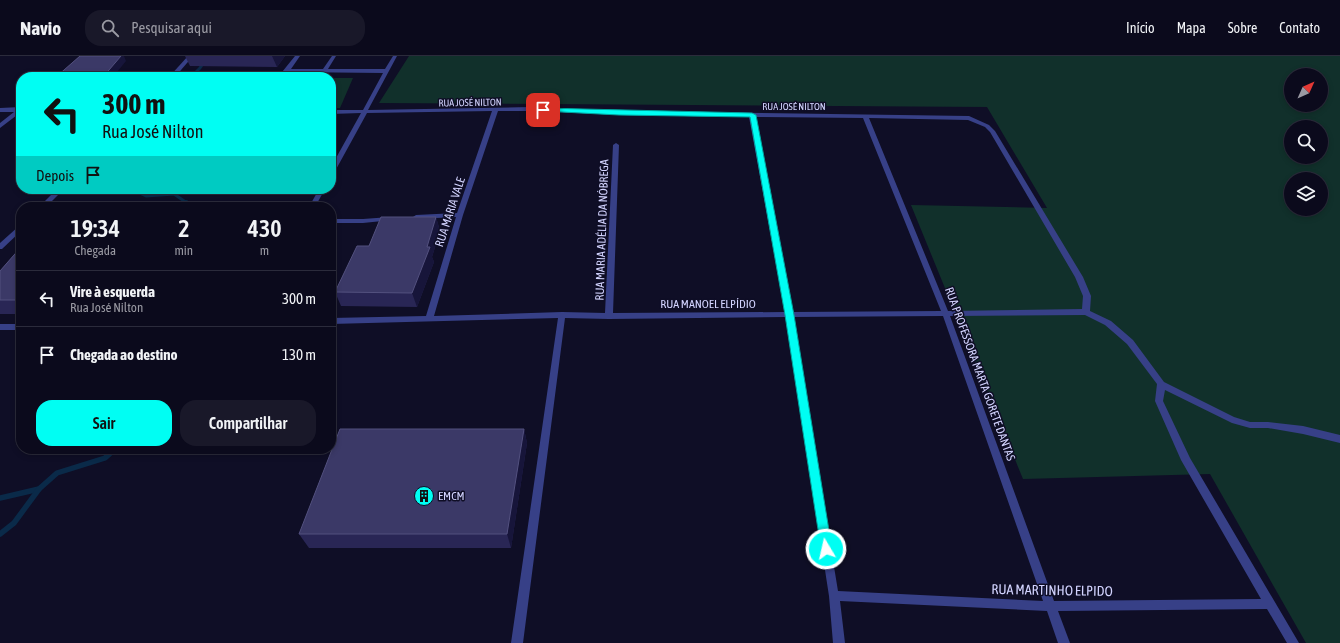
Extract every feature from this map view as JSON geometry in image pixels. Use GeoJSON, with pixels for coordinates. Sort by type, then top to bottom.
{"type":"FeatureCollection","features":[{"type":"Feature","properties":{"kind":"street"},"geometry":{"type":"LineString","coordinates":[[177,72],[191,56]]}},
{"type":"Feature","properties":{"kind":"street"},"geometry":{"type":"LineString","coordinates":[[287,70],[298,56]]}},
{"type":"Feature","properties":{"kind":"street"},"geometry":{"type":"LineString","coordinates":[[324,70],[334,56]]}},
{"type":"Feature","properties":{"kind":"street"},"geometry":{"type":"LineString","coordinates":[[336,164],[395,56]]}},
{"type":"Feature","properties":{"kind":"street"},"geometry":{"type":"LineString","coordinates":[[287,70],[387,70]]}},
{"type":"Feature","properties":{"kind":"street","name":"RUA JOSÉ NILTON"},"geometry":{"type":"LineString","coordinates":[[336,112],[494,111],[531,109],[619,113],[969,118],[987,126],[992,131],[1079,277],[1087,296],[1086,312]]}},
{"type":"Feature","properties":{"kind":"street"},"geometry":{"type":"LineString","coordinates":[[0,110],[16,110]]}},
{"type":"Feature","properties":{"kind":"street","name":"RUA MARIA VALE"},"geometry":{"type":"LineString","coordinates":[[429,319],[460,215],[494,111]]}},
{"type":"Feature","properties":{"kind":"street"},"geometry":{"type":"LineString","coordinates":[[0,126],[16,114]]}},
{"type":"Feature","properties":{"kind":"street"},"geometry":{"type":"LineString","coordinates":[[752,115],[789,315],[834,596],[839,643]]}},
{"type":"Feature","properties":{"kind":"street","name":"RUA PROFESSORA MARTA GORETE DANTAS"},"geometry":{"type":"LineString","coordinates":[[865,116],[946,314],[1064,643]]}},
{"type":"Feature","properties":{"kind":"street","name":"RUA MARIA ADÉLIA DA NÓBREGA"},"geometry":{"type":"LineString","coordinates":[[609,316],[616,145]]}},
{"type":"Feature","properties":{"kind":"street"},"geometry":{"type":"LineString","coordinates":[[47,202],[56,194]]}},
{"type":"Feature","properties":{"kind":"street"},"geometry":{"type":"LineString","coordinates":[[410,217],[460,215]]}},
{"type":"Feature","properties":{"kind":"street"},"geometry":{"type":"LineString","coordinates":[[336,221],[394,219]]}},
{"type":"Feature","properties":{"kind":"street"},"geometry":{"type":"LineString","coordinates":[[0,247],[16,232]]}},
{"type":"Feature","properties":{"kind":"street"},"geometry":{"type":"LineString","coordinates":[[1086,312],[1108,323],[1130,342],[1161,384],[1232,420],[1250,425],[1268,425],[1298,429],[1340,439]]}},
{"type":"Feature","properties":{"kind":"street","name":"RUA MANOEL ELPÍDIO"},"geometry":{"type":"LineString","coordinates":[[336,321],[562,315],[789,315],[1086,312]]}},
{"type":"Feature","properties":{"kind":"street"},"geometry":{"type":"LineString","coordinates":[[517,643],[562,315]]}},
{"type":"Feature","properties":{"kind":"street"},"geometry":{"type":"LineString","coordinates":[[0,327],[16,327]]}},
{"type":"Feature","properties":{"kind":"street"},"geometry":{"type":"LineString","coordinates":[[1161,384],[1158,401],[1186,460],[1293,643]]}},
{"type":"Feature","properties":{"kind":"street","name":"RUA MARTINHO ELPIDO"},"geometry":{"type":"LineString","coordinates":[[834,596],[1052,606],[1270,604]]}},
{"type":"Feature","properties":{"kind":"green space"},"geometry":{"type":"Polygon","coordinates":[[[409,56],[1340,56],[1340,643],[1306,643],[1210,474],[1023,479],[911,205],[1047,208],[987,107],[379,103],[409,56]]]}},
{"type":"Feature","properties":{"kind":"green space"},"geometry":{"type":"Polygon","coordinates":[[[336,78],[353,78],[340,108],[336,108],[336,78]]]}},
{"type":"Feature","properties":{"kind":"building"},"geometry":{"type":"Polygon","coordinates":[[[80,56],[121,56],[107,72],[62,72],[80,56]]]}},
{"type":"Feature","properties":{"kind":"building"},"geometry":{"type":"Polygon","coordinates":[[[381,217],[436,217],[427,247],[430,247],[412,293],[336,292],[357,246],[369,246],[381,217]]]}},
{"type":"Feature","properties":{"kind":"building"},"geometry":{"type":"Polygon","coordinates":[[[16,253],[16,300],[0,300],[0,271],[16,253]]]}},
{"type":"Feature","properties":{"kind":"building","name":"EMCM"},"geometry":{"type":"Polygon","coordinates":[[[340,429],[524,429],[507,534],[299,534],[330,454],[336,454],[336,439],[340,429]]]}},
{"type":"Feature","properties":{"kind":"waterway"},"geometry":{"type":"LineString","coordinates":[[196,72],[208,56]]}},
{"type":"Feature","properties":{"kind":"waterway"},"geometry":{"type":"LineString","coordinates":[[142,194],[146,196],[174,194]]}},
{"type":"Feature","properties":{"kind":"waterway"},"geometry":{"type":"LineString","coordinates":[[174,194],[186,202]]}},
{"type":"Feature","properties":{"kind":"waterway"},"geometry":{"type":"LineString","coordinates":[[39,489],[57,473],[105,458],[109,454]]}},
{"type":"Feature","properties":{"kind":"waterway"},"geometry":{"type":"LineString","coordinates":[[0,498],[39,489]]}},
{"type":"Feature","properties":{"kind":"waterway"},"geometry":{"type":"LineString","coordinates":[[0,534],[14,523],[39,489]]}},
{"type":"Feature","properties":{"kind":"place","name":"EMCM"},"geometry":{"type":"Point","coordinates":[424,496]}},
{"type":"Feature","properties":{"kind":"route"},"geometry":{"type":"LineString","coordinates":[[543,110],[752,115],[789,315],[826,549]]}}]}
